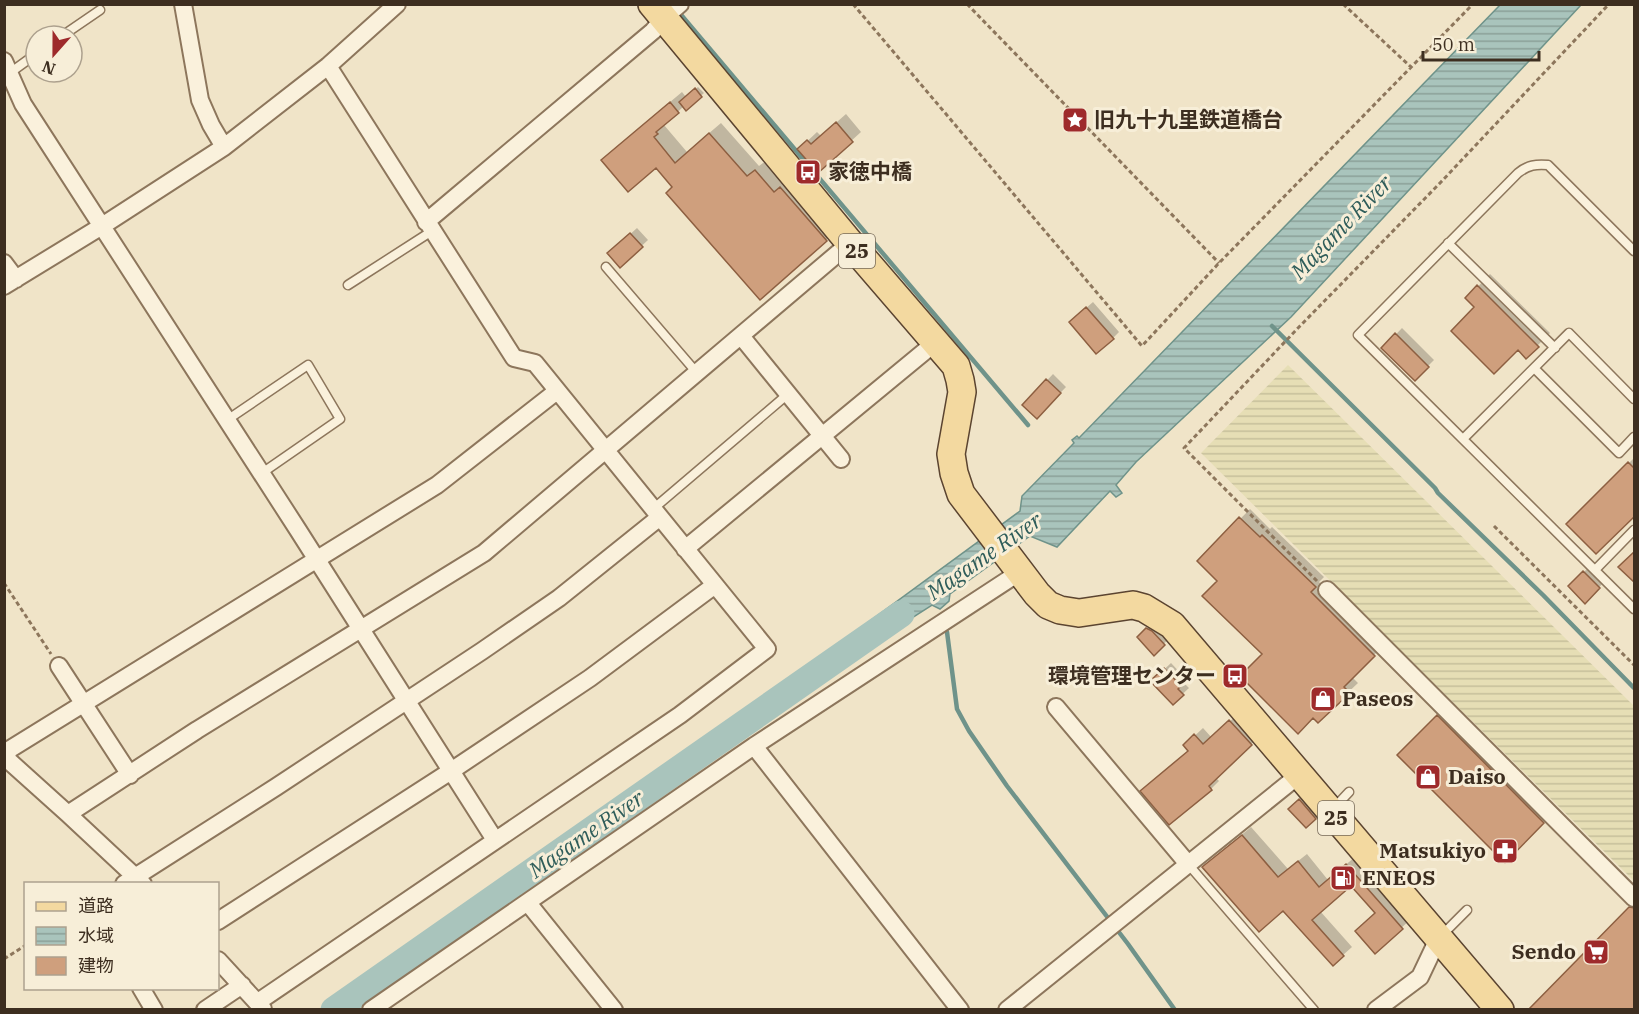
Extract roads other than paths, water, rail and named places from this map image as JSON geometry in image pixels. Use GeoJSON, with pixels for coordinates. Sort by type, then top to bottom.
{"type":"FeatureCollection","features":[{"type":"Feature","properties":{"kind":"main road","name":"25"},"geometry":{"type":"LineString","coordinates":[[669,9],[850,243],[956,366],[962,392],[951,454],[961,494],[1037,594],[1048,605],[1060,610],[1079,613],[1133,605],[1144,608],[1172,625],[1500,1010]]}},
{"type":"Feature","properties":{"kind":"street"},"geometry":{"type":"LineString","coordinates":[[183,4],[200,100],[224,147]]}},
{"type":"Feature","properties":{"kind":"street"},"geometry":{"type":"LineString","coordinates":[[4,263],[10,283],[224,147],[328,66],[397,4]]}},
{"type":"Feature","properties":{"kind":"street"},"geometry":{"type":"LineString","coordinates":[[429,226],[653,31],[669,9]]}},
{"type":"Feature","properties":{"kind":"street"},"geometry":{"type":"LineString","coordinates":[[219,961],[261,1006],[495,840],[680,715],[767,649],[535,363],[514,358],[328,66]]}},
{"type":"Feature","properties":{"kind":"street"},"geometry":{"type":"LineString","coordinates":[[6,71],[23,104],[262,473],[495,840]]}},
{"type":"Feature","properties":{"kind":"street"},"geometry":{"type":"LineString","coordinates":[[68,814],[197,730],[484,553],[850,243]]}},
{"type":"Feature","properties":{"kind":"street"},"geometry":{"type":"LineString","coordinates":[[741,336],[841,459]]}},
{"type":"Feature","properties":{"kind":"street"},"geometry":{"type":"LineString","coordinates":[[686,549],[936,342]]}},
{"type":"Feature","properties":{"kind":"street"},"geometry":{"type":"LineString","coordinates":[[557,391],[437,485],[8,751],[8,760],[68,814],[134,881],[559,598],[656,513]]}},
{"type":"Feature","properties":{"kind":"street"},"geometry":{"type":"LineString","coordinates":[[371,1010],[754,746],[1020,573]]}},
{"type":"Feature","properties":{"kind":"street"},"geometry":{"type":"LineString","coordinates":[[219,920],[451,771],[590,678],[715,585]]}},
{"type":"Feature","properties":{"kind":"street"},"geometry":{"type":"LineString","coordinates":[[1327,590],[1635,898]]}},
{"type":"Feature","properties":{"kind":"street"},"geometry":{"type":"LineString","coordinates":[[59,666],[130,775]]}},
{"type":"Feature","properties":{"kind":"street"},"geometry":{"type":"LineString","coordinates":[[1056,707],[1188,864]]}},
{"type":"Feature","properties":{"kind":"street"},"geometry":{"type":"LineString","coordinates":[[754,746],[960,1010]]}},
{"type":"Feature","properties":{"kind":"street"},"geometry":{"type":"LineString","coordinates":[[1007,1010],[1299,775]]}},
{"type":"Feature","properties":{"kind":"street"},"geometry":{"type":"LineString","coordinates":[[528,903],[614,1010]]}},
{"type":"Feature","properties":{"kind":"street"},"geometry":{"type":"LineString","coordinates":[[1376,1010],[1420,977],[1439,937]]}},
{"type":"Feature","properties":{"kind":"street"},"geometry":{"type":"LineString","coordinates":[[205,1010],[242,985]]}},
{"type":"Feature","properties":{"kind":"street"},"geometry":{"type":"LineString","coordinates":[[142,990],[154,1010]]}},
{"type":"Feature","properties":{"kind":"lane"},"geometry":{"type":"LineString","coordinates":[[80,24],[100,10]]}},
{"type":"Feature","properties":{"kind":"lane"},"geometry":{"type":"LineString","coordinates":[[6,71],[24,61]]}},
{"type":"Feature","properties":{"kind":"lane"},"geometry":{"type":"LineString","coordinates":[[1635,251],[1548,165],[1527,166],[1358,335],[1635,609]]}},
{"type":"Feature","properties":{"kind":"lane"},"geometry":{"type":"LineString","coordinates":[[348,285],[429,226]]}},
{"type":"Feature","properties":{"kind":"lane"},"geometry":{"type":"LineString","coordinates":[[1448,243],[1554,348]]}},
{"type":"Feature","properties":{"kind":"lane"},"geometry":{"type":"LineString","coordinates":[[606,267],[697,373]]}},
{"type":"Feature","properties":{"kind":"lane"},"geometry":{"type":"LineString","coordinates":[[1462,439],[1569,333],[1635,399]]}},
{"type":"Feature","properties":{"kind":"lane"},"geometry":{"type":"LineString","coordinates":[[227,420],[308,365],[340,419],[262,473]]}},
{"type":"Feature","properties":{"kind":"lane"},"geometry":{"type":"LineString","coordinates":[[1534,368],[1619,453],[1635,437]]}},
{"type":"Feature","properties":{"kind":"lane"},"geometry":{"type":"LineString","coordinates":[[656,513],[788,394]]}},
{"type":"Feature","properties":{"kind":"lane"},"geometry":{"type":"LineString","coordinates":[[1594,570],[1635,530]]}},
{"type":"Feature","properties":{"kind":"lane"},"geometry":{"type":"LineString","coordinates":[[1330,811],[1349,792]]}},
{"type":"Feature","properties":{"kind":"lane"},"geometry":{"type":"LineString","coordinates":[[1188,864],[1314,1010]]}},
{"type":"Feature","properties":{"kind":"lane"},"geometry":{"type":"LineString","coordinates":[[1439,937],[1467,910]]}},
{"type":"Feature","properties":{"kind":"water"},"geometry":{"type":"Polygon","coordinates":[[[1500,5],[1581,5],[1291,317],[1136,462],[1116,485],[1122,493],[1116,497],[1110,491],[1057,547],[1030,536],[950,594],[949,601],[940,609],[932,605],[876,641],[866,624],[1020,511],[1022,496],[1074,443],[1072,440],[1077,436],[1079,438],[1500,5]]]}},
{"type":"Feature","properties":{"kind":"waterway"},"geometry":{"type":"LineString","coordinates":[[677,10],[1028,425]]}},
{"type":"Feature","properties":{"kind":"waterway"},"geometry":{"type":"LineString","coordinates":[[1272,326],[1634,688]]}},
{"type":"Feature","properties":{"kind":"waterway","name":"Magame River"},"geometry":{"type":"LineString","coordinates":[[334,1010],[901,614]]}},
{"type":"Feature","properties":{"kind":"waterway"},"geometry":{"type":"LineString","coordinates":[[947,632],[957,709],[969,731],[1007,786],[1128,944],[1175,1010]]}},
{"type":"Feature","properties":{"kind":"place","name":"旧九十九里鉄道橋台"},"geometry":{"type":"Point","coordinates":[1075,120]}},
{"type":"Feature","properties":{"kind":"place","name":"家徳中橋"},"geometry":{"type":"Point","coordinates":[808,172]}},
{"type":"Feature","properties":{"kind":"place","name":"環境管理センター"},"geometry":{"type":"Point","coordinates":[1235,676]}},
{"type":"Feature","properties":{"kind":"place","name":"Paseos"},"geometry":{"type":"Point","coordinates":[1323,699]}},
{"type":"Feature","properties":{"kind":"place","name":"Daiso"},"geometry":{"type":"Point","coordinates":[1428,777]}},
{"type":"Feature","properties":{"kind":"place","name":"Matsukiyo"},"geometry":{"type":"Point","coordinates":[1505,851]}},
{"type":"Feature","properties":{"kind":"place","name":"ENEOS"},"geometry":{"type":"Point","coordinates":[1343,878]}},
{"type":"Feature","properties":{"kind":"place","name":"Sendo"},"geometry":{"type":"Point","coordinates":[1596,952]}}]}
